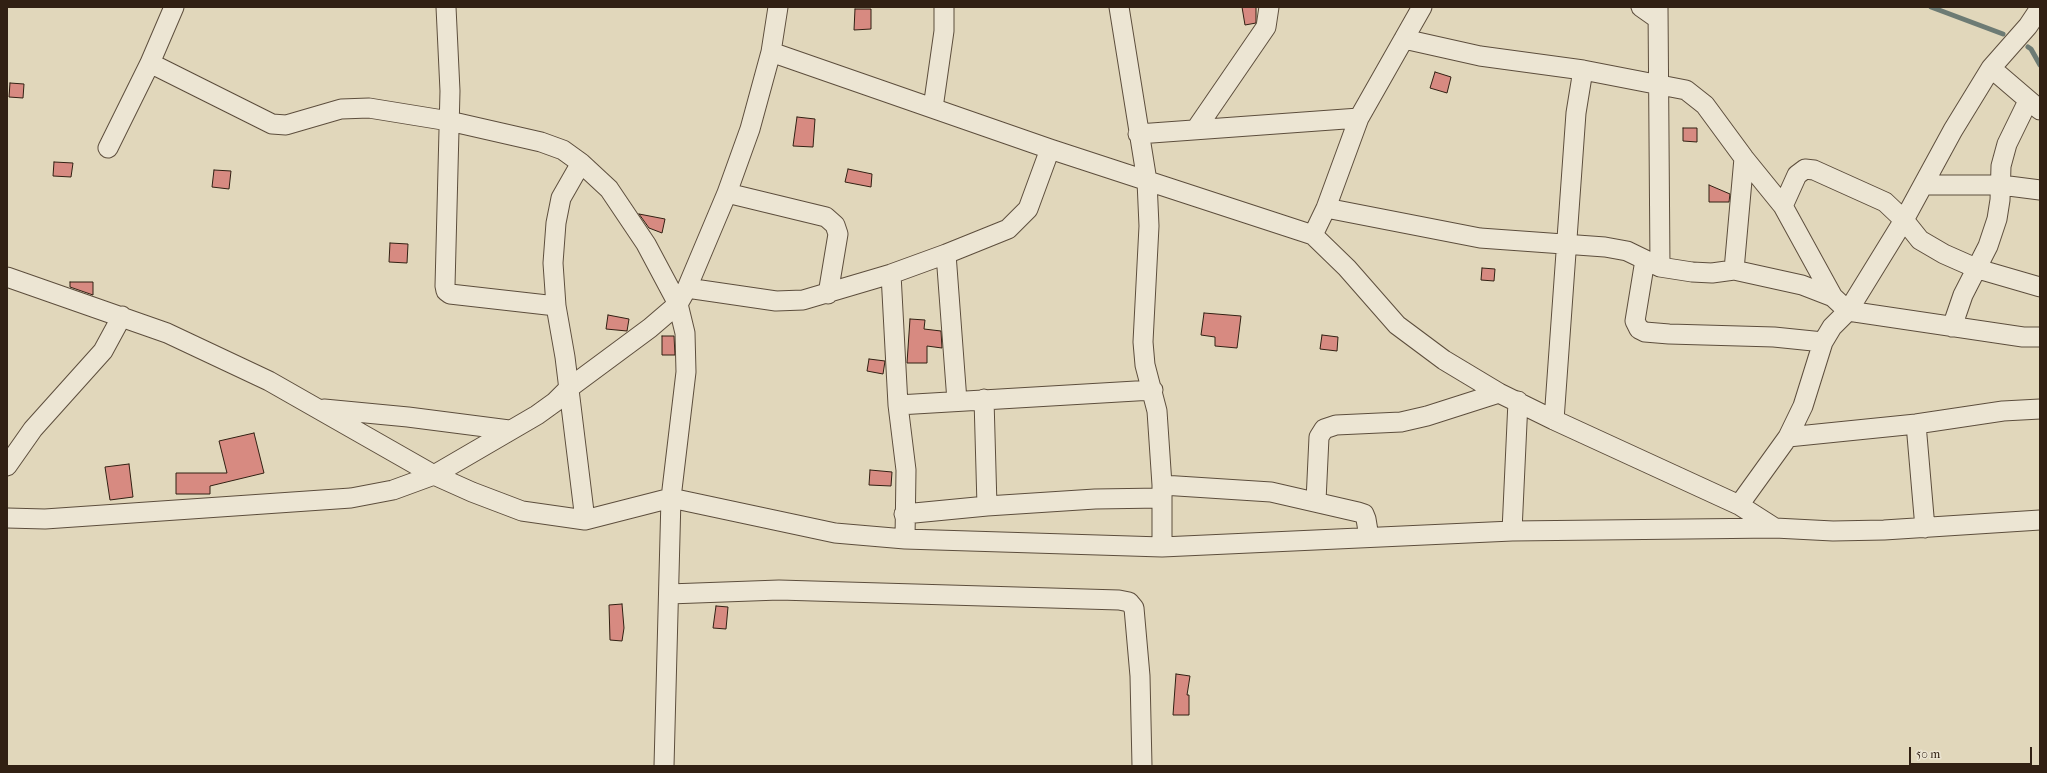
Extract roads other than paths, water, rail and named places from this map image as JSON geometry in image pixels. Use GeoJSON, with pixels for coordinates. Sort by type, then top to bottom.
{"type":"FeatureCollection","features":[{"type":"Feature","properties":{"kind":"street"},"geometry":{"type":"LineString","coordinates":[[108,148],[150,63],[174,7]]}},
{"type":"Feature","properties":{"kind":"street"},"geometry":{"type":"LineString","coordinates":[[446,7],[450,91],[446,291],[450,294],[556,306]]}},
{"type":"Feature","properties":{"kind":"street"},"geometry":{"type":"LineString","coordinates":[[7,518],[45,519],[351,498],[393,490],[434,475],[556,402],[569,388],[650,328],[683,296],[727,193],[750,129],[772,52],[778,7]]}},
{"type":"Feature","properties":{"kind":"street"},"geometry":{"type":"LineString","coordinates":[[933,108],[944,31],[944,7]]}},
{"type":"Feature","properties":{"kind":"street"},"geometry":{"type":"LineString","coordinates":[[1119,7],[1138,134],[1147,181],[1148,250],[1143,342],[1145,365],[1153,390],[1157,411],[1162,492],[1162,547]]}},
{"type":"Feature","properties":{"kind":"street"},"geometry":{"type":"LineString","coordinates":[[1196,129],[1266,27],[1269,7]]}},
{"type":"Feature","properties":{"kind":"street"},"geometry":{"type":"LineString","coordinates":[[1312,235],[1326,208],[1359,118],[1422,7]]}},
{"type":"Feature","properties":{"kind":"street"},"geometry":{"type":"LineString","coordinates":[[1641,7],[1658,13],[1659,83],[1653,263],[1635,321],[1639,329],[1645,332],[1669,334],[1774,337],[1823,342]]}},
{"type":"Feature","properties":{"kind":"street"},"geometry":{"type":"LineString","coordinates":[[1739,505],[1788,437],[1802,406],[1823,342],[1832,327],[1848,311],[1904,220],[1953,130],[1991,68],[2034,28],[2040,8]]}},
{"type":"Feature","properties":{"kind":"street"},"geometry":{"type":"LineString","coordinates":[[1404,39],[1480,56],[1582,70],[1659,83],[1686,90],[1705,105],[1744,158],[1784,206],[1833,297],[1848,311],[2023,337],[2040,337]]}},
{"type":"Feature","properties":{"kind":"street"},"geometry":{"type":"LineString","coordinates":[[772,52],[1050,149],[1312,235],[1347,268],[1397,325],[1444,360],[1500,393],[1554,420],[1739,505],[1774,528]]}},
{"type":"Feature","properties":{"kind":"street"},"geometry":{"type":"LineString","coordinates":[[150,63],[272,124],[286,125],[341,109],[355,107],[449,121],[541,142],[563,150],[580,163],[613,195],[683,296],[686,372],[671,498],[664,766]]}},
{"type":"Feature","properties":{"kind":"street"},"geometry":{"type":"LineString","coordinates":[[1952,327],[1963,295],[1978,269],[1997,219],[2001,185],[2001,166],[2007,144],[2034,105],[1991,68]]}},
{"type":"Feature","properties":{"kind":"street"},"geometry":{"type":"LineString","coordinates":[[1554,420],[1576,113],[1582,70]]}},
{"type":"Feature","properties":{"kind":"street"},"geometry":{"type":"LineString","coordinates":[[1138,134],[1359,118]]}},
{"type":"Feature","properties":{"kind":"street"},"geometry":{"type":"LineString","coordinates":[[683,296],[776,301],[803,300],[828,294],[891,274],[946,254],[1008,229],[1028,209],[1050,149]]}},
{"type":"Feature","properties":{"kind":"street"},"geometry":{"type":"LineString","coordinates":[[1734,270],[1744,158]]}},
{"type":"Feature","properties":{"kind":"street"},"geometry":{"type":"LineString","coordinates":[[580,163],[561,198],[556,224],[554,263],[556,306],[569,388],[584,520]]}},
{"type":"Feature","properties":{"kind":"street"},"geometry":{"type":"LineString","coordinates":[[1784,206],[1797,175],[1805,169],[1814,170],[1885,202],[1904,220],[1920,240],[1944,254],[1978,269],[2040,287]]}},
{"type":"Feature","properties":{"kind":"street"},"geometry":{"type":"LineString","coordinates":[[1924,185],[2001,185],[2040,190]]}},
{"type":"Feature","properties":{"kind":"street"},"geometry":{"type":"LineString","coordinates":[[727,193],[826,217],[835,225],[838,234],[828,294]]}},
{"type":"Feature","properties":{"kind":"street"},"geometry":{"type":"LineString","coordinates":[[1326,208],[1480,238],[1605,247],[1628,251],[1653,263],[1692,272],[1712,273],[1734,270],[1802,285],[1833,297]]}},
{"type":"Feature","properties":{"kind":"street"},"geometry":{"type":"LineString","coordinates":[[946,254],[957,401]]}},
{"type":"Feature","properties":{"kind":"street"},"geometry":{"type":"LineString","coordinates":[[891,274],[898,405],[906,470],[904,538]]}},
{"type":"Feature","properties":{"kind":"street"},"geometry":{"type":"LineString","coordinates":[[7,278],[122,316],[180,339],[270,381],[434,475],[522,511],[584,520],[671,498],[835,533],[904,538],[1162,547],[1512,531],[1774,528],[1833,531],[1926,528],[2040,520]]}},
{"type":"Feature","properties":{"kind":"street"},"geometry":{"type":"LineString","coordinates":[[7,466],[34,429],[103,351],[122,316]]}},
{"type":"Feature","properties":{"kind":"street"},"geometry":{"type":"LineString","coordinates":[[898,405],[1153,390]]}},
{"type":"Feature","properties":{"kind":"street"},"geometry":{"type":"LineString","coordinates":[[1316,501],[1319,437],[1324,429],[1336,425],[1401,422],[1439,413],[1500,393]]}},
{"type":"Feature","properties":{"kind":"street"},"geometry":{"type":"LineString","coordinates":[[984,399],[988,506]]}},
{"type":"Feature","properties":{"kind":"street"},"geometry":{"type":"LineString","coordinates":[[1512,531],[1518,401]]}},
{"type":"Feature","properties":{"kind":"street"},"geometry":{"type":"LineString","coordinates":[[316,408],[408,417],[509,430]]}},
{"type":"Feature","properties":{"kind":"street"},"geometry":{"type":"LineString","coordinates":[[1788,437],[1916,424],[2003,411],[2040,409]]}},
{"type":"Feature","properties":{"kind":"street"},"geometry":{"type":"LineString","coordinates":[[1916,424],[1926,528]]}},
{"type":"Feature","properties":{"kind":"street"},"geometry":{"type":"LineString","coordinates":[[904,514],[988,506],[1095,499],[1162,492],[1272,492],[1316,501],[1364,514],[1369,537]]}},
{"type":"Feature","properties":{"kind":"street"},"geometry":{"type":"LineString","coordinates":[[669,594],[779,590],[1119,600],[1129,602],[1134,608],[1140,676],[1142,766]]}},
{"type":"Feature","properties":{"kind":"waterway"},"geometry":{"type":"LineString","coordinates":[[1931,7],[2003,34]]}},
{"type":"Feature","properties":{"kind":"waterway"},"geometry":{"type":"LineString","coordinates":[[2028,47],[2031,49],[2040,65]]}}]}
